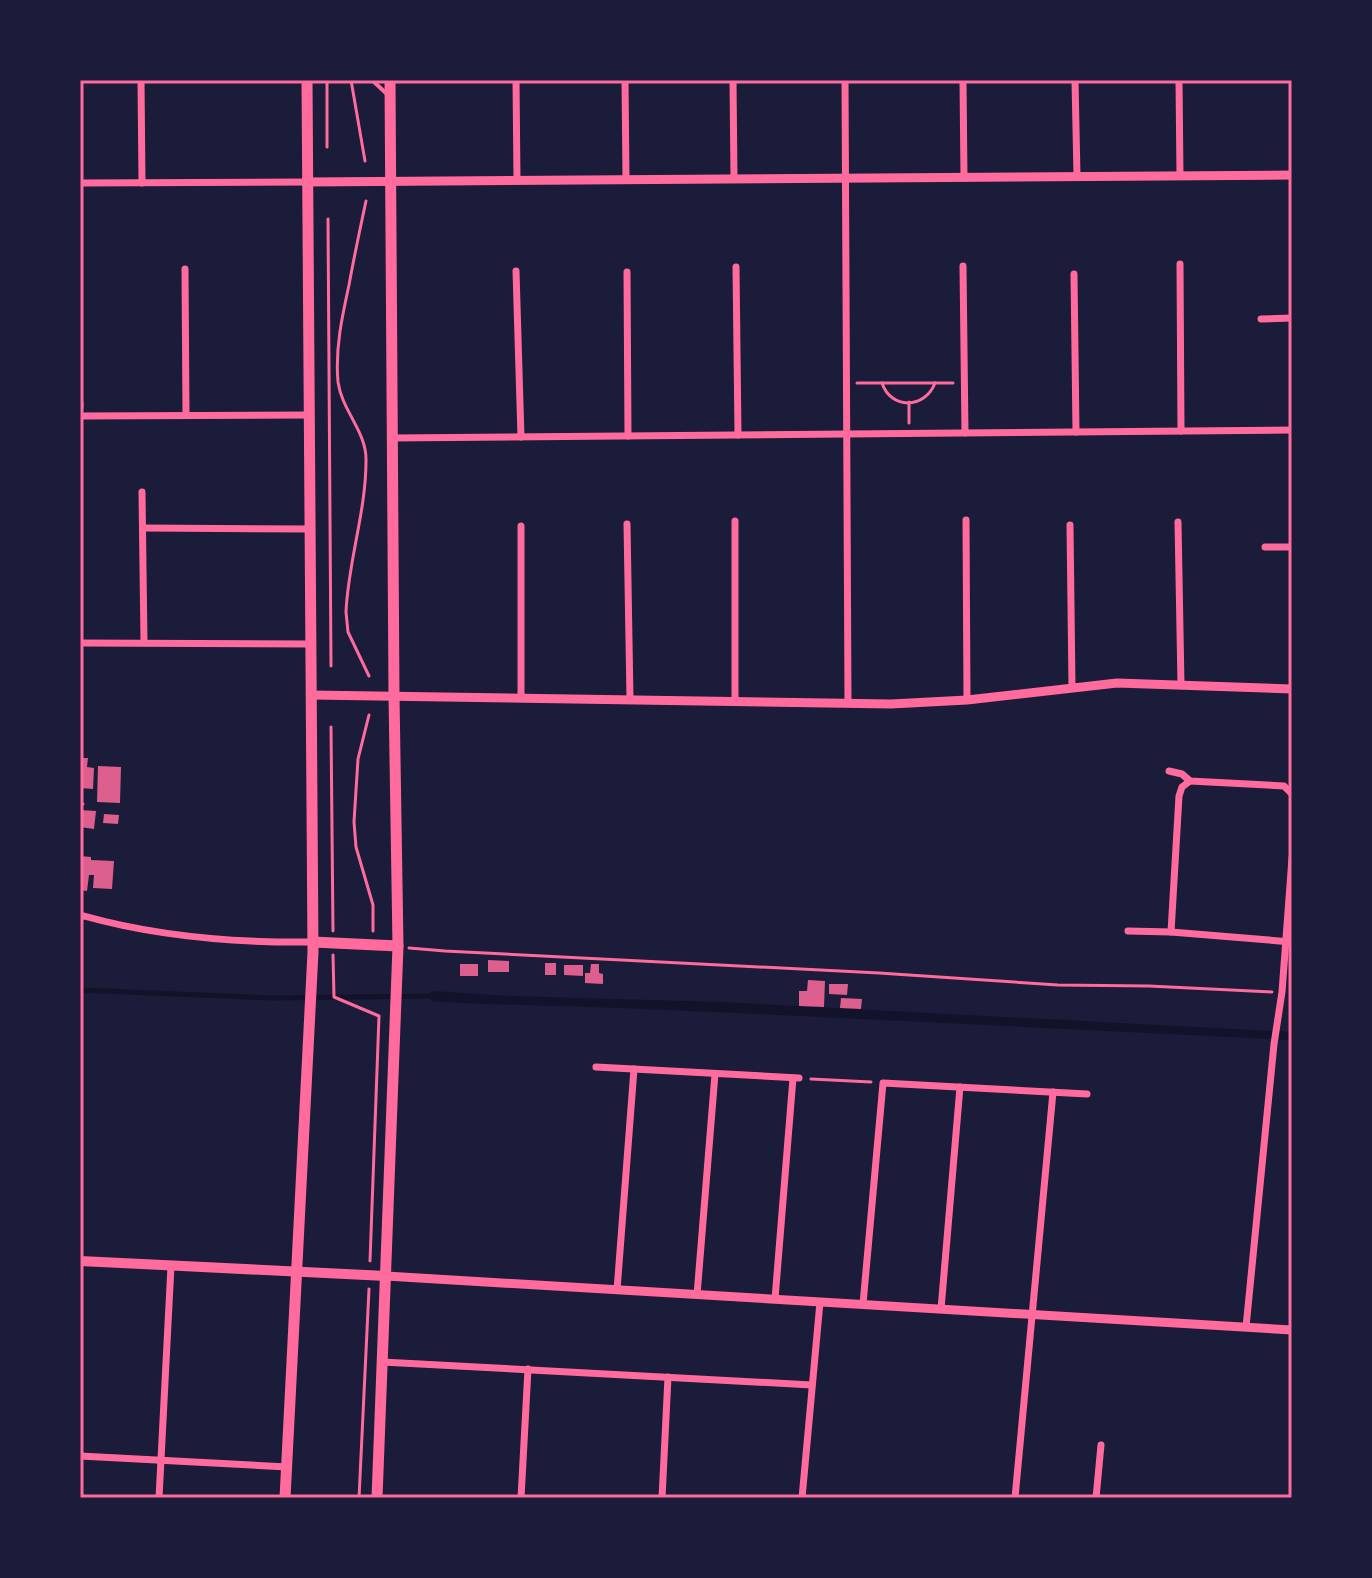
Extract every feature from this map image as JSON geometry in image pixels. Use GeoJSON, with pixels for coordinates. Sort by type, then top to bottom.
{"type":"FeatureCollection","features":[{"type":"Feature","properties":{"kind":"main road"},"geometry":{"type":"LineString","coordinates":[[285,1498],[313,942],[307,80]]}},
{"type":"Feature","properties":{"kind":"main road"},"geometry":{"type":"LineString","coordinates":[[377,1498],[398,946],[390,80]]}},
{"type":"Feature","properties":{"kind":"main road"},"geometry":{"type":"LineString","coordinates":[[313,942],[398,946]]}},
{"type":"Feature","properties":{"kind":"main road"},"geometry":{"type":"LineString","coordinates":[[80,1261],[386,1276]]}},
{"type":"Feature","properties":{"kind":"street"},"geometry":{"type":"LineString","coordinates":[[141,80],[142,183]]}},
{"type":"Feature","properties":{"kind":"street"},"geometry":{"type":"LineString","coordinates":[[516,80],[517,180]]}},
{"type":"Feature","properties":{"kind":"street"},"geometry":{"type":"LineString","coordinates":[[625,80],[626,179]]}},
{"type":"Feature","properties":{"kind":"street"},"geometry":{"type":"LineString","coordinates":[[733,80],[734,178]]}},
{"type":"Feature","properties":{"kind":"street"},"geometry":{"type":"LineString","coordinates":[[845,80],[848,703]]}},
{"type":"Feature","properties":{"kind":"street"},"geometry":{"type":"LineString","coordinates":[[963,80],[964,178]]}},
{"type":"Feature","properties":{"kind":"street"},"geometry":{"type":"LineString","coordinates":[[1075,80],[1077,176]]}},
{"type":"Feature","properties":{"kind":"street"},"geometry":{"type":"LineString","coordinates":[[1179,80],[1180,176]]}},
{"type":"Feature","properties":{"kind":"street"},"geometry":{"type":"LineString","coordinates":[[80,183],[1292,175]]}},
{"type":"Feature","properties":{"kind":"street"},"geometry":{"type":"LineString","coordinates":[[1180,264],[1181,431]]}},
{"type":"Feature","properties":{"kind":"street"},"geometry":{"type":"LineString","coordinates":[[963,266],[965,433]]}},
{"type":"Feature","properties":{"kind":"street"},"geometry":{"type":"LineString","coordinates":[[736,267],[738,435]]}},
{"type":"Feature","properties":{"kind":"street"},"geometry":{"type":"LineString","coordinates":[[185,269],[186,415]]}},
{"type":"Feature","properties":{"kind":"street"},"geometry":{"type":"LineString","coordinates":[[516,271],[521,437]]}},
{"type":"Feature","properties":{"kind":"street"},"geometry":{"type":"LineString","coordinates":[[627,272],[628,436]]}},
{"type":"Feature","properties":{"kind":"street"},"geometry":{"type":"LineString","coordinates":[[1074,274],[1076,432]]}},
{"type":"Feature","properties":{"kind":"street"},"geometry":{"type":"LineString","coordinates":[[1261,319],[1292,318]]}},
{"type":"Feature","properties":{"kind":"street"},"geometry":{"type":"LineString","coordinates":[[80,416],[309,415]]}},
{"type":"Feature","properties":{"kind":"street"},"geometry":{"type":"LineString","coordinates":[[392,438],[1292,430]]}},
{"type":"Feature","properties":{"kind":"street"},"geometry":{"type":"LineString","coordinates":[[142,492],[144,642]]}},
{"type":"Feature","properties":{"kind":"street"},"geometry":{"type":"LineString","coordinates":[[966,520],[967,700]]}},
{"type":"Feature","properties":{"kind":"street"},"geometry":{"type":"LineString","coordinates":[[735,521],[735,701]]}},
{"type":"Feature","properties":{"kind":"street"},"geometry":{"type":"LineString","coordinates":[[1178,522],[1181,685]]}},
{"type":"Feature","properties":{"kind":"street"},"geometry":{"type":"LineString","coordinates":[[627,524],[630,699]]}},
{"type":"Feature","properties":{"kind":"street"},"geometry":{"type":"LineString","coordinates":[[1070,525],[1072,687]]}},
{"type":"Feature","properties":{"kind":"street"},"geometry":{"type":"LineString","coordinates":[[521,526],[521,697]]}},
{"type":"Feature","properties":{"kind":"street"},"geometry":{"type":"LineString","coordinates":[[143,528],[310,529]]}},
{"type":"Feature","properties":{"kind":"street"},"geometry":{"type":"LineString","coordinates":[[1265,547],[1292,547]]}},
{"type":"Feature","properties":{"kind":"street"},"geometry":{"type":"LineString","coordinates":[[80,643],[311,644]]}},
{"type":"Feature","properties":{"kind":"street"},"geometry":{"type":"LineString","coordinates":[[311,695],[918,703],[1117,683],[1292,689]]}},
{"type":"Feature","properties":{"kind":"street"},"geometry":{"type":"LineString","coordinates":[[1169,771],[1182,774],[1190,781]]}},
{"type":"Feature","properties":{"kind":"street"},"geometry":{"type":"LineString","coordinates":[[1171,932],[1182,787],[1190,781],[1288,784],[1292,794]]}},
{"type":"Feature","properties":{"kind":"street"},"geometry":{"type":"LineString","coordinates":[[1246,1327],[1274,1044],[1289,942],[1292,858]]}},
{"type":"Feature","properties":{"kind":"street"},"geometry":{"type":"LineString","coordinates":[[80,917],[159,933],[209,939],[313,942]]}},
{"type":"Feature","properties":{"kind":"street"},"geometry":{"type":"LineString","coordinates":[[1128,931],[1289,942]]}},
{"type":"Feature","properties":{"kind":"street"},"geometry":{"type":"LineString","coordinates":[[596,1067],[796,1078],[775,1299]]}},
{"type":"Feature","properties":{"kind":"street"},"geometry":{"type":"LineString","coordinates":[[617,1290],[634,1069]]}},
{"type":"Feature","properties":{"kind":"street"},"geometry":{"type":"LineString","coordinates":[[697,1295],[715,1074]]}},
{"type":"Feature","properties":{"kind":"street"},"geometry":{"type":"LineString","coordinates":[[863,1304],[883,1083],[1087,1094]]}},
{"type":"Feature","properties":{"kind":"street"},"geometry":{"type":"LineString","coordinates":[[941,1309],[960,1087]]}},
{"type":"Feature","properties":{"kind":"street"},"geometry":{"type":"LineString","coordinates":[[1015,1498],[1053,1092]]}},
{"type":"Feature","properties":{"kind":"street"},"geometry":{"type":"LineString","coordinates":[[159,1498],[171,1266]]}},
{"type":"Feature","properties":{"kind":"street"},"geometry":{"type":"LineString","coordinates":[[386,1276],[1292,1330]]}},
{"type":"Feature","properties":{"kind":"street"},"geometry":{"type":"LineString","coordinates":[[802,1498],[820,1302]]}},
{"type":"Feature","properties":{"kind":"street"},"geometry":{"type":"LineString","coordinates":[[382,1362],[812,1385]]}},
{"type":"Feature","properties":{"kind":"street"},"geometry":{"type":"LineString","coordinates":[[521,1498],[528,1369]]}},
{"type":"Feature","properties":{"kind":"street"},"geometry":{"type":"LineString","coordinates":[[662,1498],[668,1377]]}},
{"type":"Feature","properties":{"kind":"street"},"geometry":{"type":"LineString","coordinates":[[1096,1498],[1101,1445]]}},
{"type":"Feature","properties":{"kind":"street"},"geometry":{"type":"LineString","coordinates":[[80,1456],[287,1467]]}},
{"type":"Feature","properties":{"kind":"lane"},"geometry":{"type":"LineString","coordinates":[[372,80],[390,96]]}},
{"type":"Feature","properties":{"kind":"path"},"geometry":{"type":"LineString","coordinates":[[327,80],[327,147]]}},
{"type":"Feature","properties":{"kind":"path"},"geometry":{"type":"LineString","coordinates":[[351,80],[365,161]]}},
{"type":"Feature","properties":{"kind":"path"},"geometry":{"type":"LineString","coordinates":[[366,201],[342,320],[337,367],[343,403],[366,451],[365,480],[346,612],[351,641],[369,676]]}},
{"type":"Feature","properties":{"kind":"path"},"geometry":{"type":"LineString","coordinates":[[328,219],[331,666]]}},
{"type":"Feature","properties":{"kind":"path"},"geometry":{"type":"LineString","coordinates":[[846,383],[965,383]]}},
{"type":"Feature","properties":{"kind":"path"},"geometry":{"type":"LineString","coordinates":[[882,383],[891,398],[902,402],[923,399],[931,393],[935,383]]}},
{"type":"Feature","properties":{"kind":"path"},"geometry":{"type":"LineString","coordinates":[[909,402],[909,434]]}},
{"type":"Feature","properties":{"kind":"path"},"geometry":{"type":"LineString","coordinates":[[369,715],[358,759],[354,822],[356,847],[373,905],[372,945]]}},
{"type":"Feature","properties":{"kind":"path"},"geometry":{"type":"LineString","coordinates":[[331,727],[334,997],[379,1016],[359,1498]]}},
{"type":"Feature","properties":{"kind":"path"},"geometry":{"type":"LineString","coordinates":[[398,946],[1058,985],[1282,992]]}},
{"type":"Feature","properties":{"kind":"path"},"geometry":{"type":"LineString","coordinates":[[796,1078],[883,1083]]}},
{"type":"Feature","properties":{"kind":"shaded area"},"geometry":{"type":"Polygon","coordinates":[[[431,991],[720,1002],[1292,1032],[1292,1040],[431,1001],[431,991]]]}},
{"type":"Feature","properties":{"kind":"building"},"geometry":{"type":"Polygon","coordinates":[[[80,758],[88,758],[87,767],[94,768],[93,789],[80,788],[80,758]]]}},
{"type":"Feature","properties":{"kind":"building"},"geometry":{"type":"Polygon","coordinates":[[[98,766],[121,767],[120,803],[97,802],[98,766]]]}},
{"type":"Feature","properties":{"kind":"building"},"geometry":{"type":"Polygon","coordinates":[[[80,810],[96,811],[94,829],[80,827],[80,810]]]}},
{"type":"Feature","properties":{"kind":"building"},"geometry":{"type":"Polygon","coordinates":[[[104,814],[119,815],[118,824],[103,823],[104,814]]]}},
{"type":"Feature","properties":{"kind":"building"},"geometry":{"type":"Polygon","coordinates":[[[80,856],[114,861],[112,889],[93,888],[94,875],[89,875],[87,891],[80,890],[80,856]]]}},
{"type":"Feature","properties":{"kind":"building"},"geometry":{"type":"Polygon","coordinates":[[[488,960],[509,961],[509,972],[488,972],[488,960]]]}},
{"type":"Feature","properties":{"kind":"building"},"geometry":{"type":"Polygon","coordinates":[[[545,963],[556,963],[556,975],[545,975],[545,963]]]}},
{"type":"Feature","properties":{"kind":"building"},"geometry":{"type":"Polygon","coordinates":[[[460,964],[478,964],[478,976],[460,976],[460,964]]]}},
{"type":"Feature","properties":{"kind":"building"},"geometry":{"type":"Polygon","coordinates":[[[591,964],[599,964],[603,984],[585,983],[585,973],[590,973],[591,964]]]}},
{"type":"Feature","properties":{"kind":"building"},"geometry":{"type":"Polygon","coordinates":[[[564,965],[583,965],[583,976],[564,975],[564,965]]]}},
{"type":"Feature","properties":{"kind":"building"},"geometry":{"type":"Polygon","coordinates":[[[808,980],[825,981],[824,1007],[799,1006],[799,991],[807,991],[808,980]]]}},
{"type":"Feature","properties":{"kind":"building"},"geometry":{"type":"Polygon","coordinates":[[[829,984],[848,984],[847,995],[829,994],[829,984]]]}},
{"type":"Feature","properties":{"kind":"building"},"geometry":{"type":"Polygon","coordinates":[[[841,998],[862,999],[861,1009],[840,1008],[841,998]]]}},
{"type":"Feature","properties":{"kind":"waterway"},"geometry":{"type":"LineString","coordinates":[[80,990],[272,998],[435,996]]}}]}
